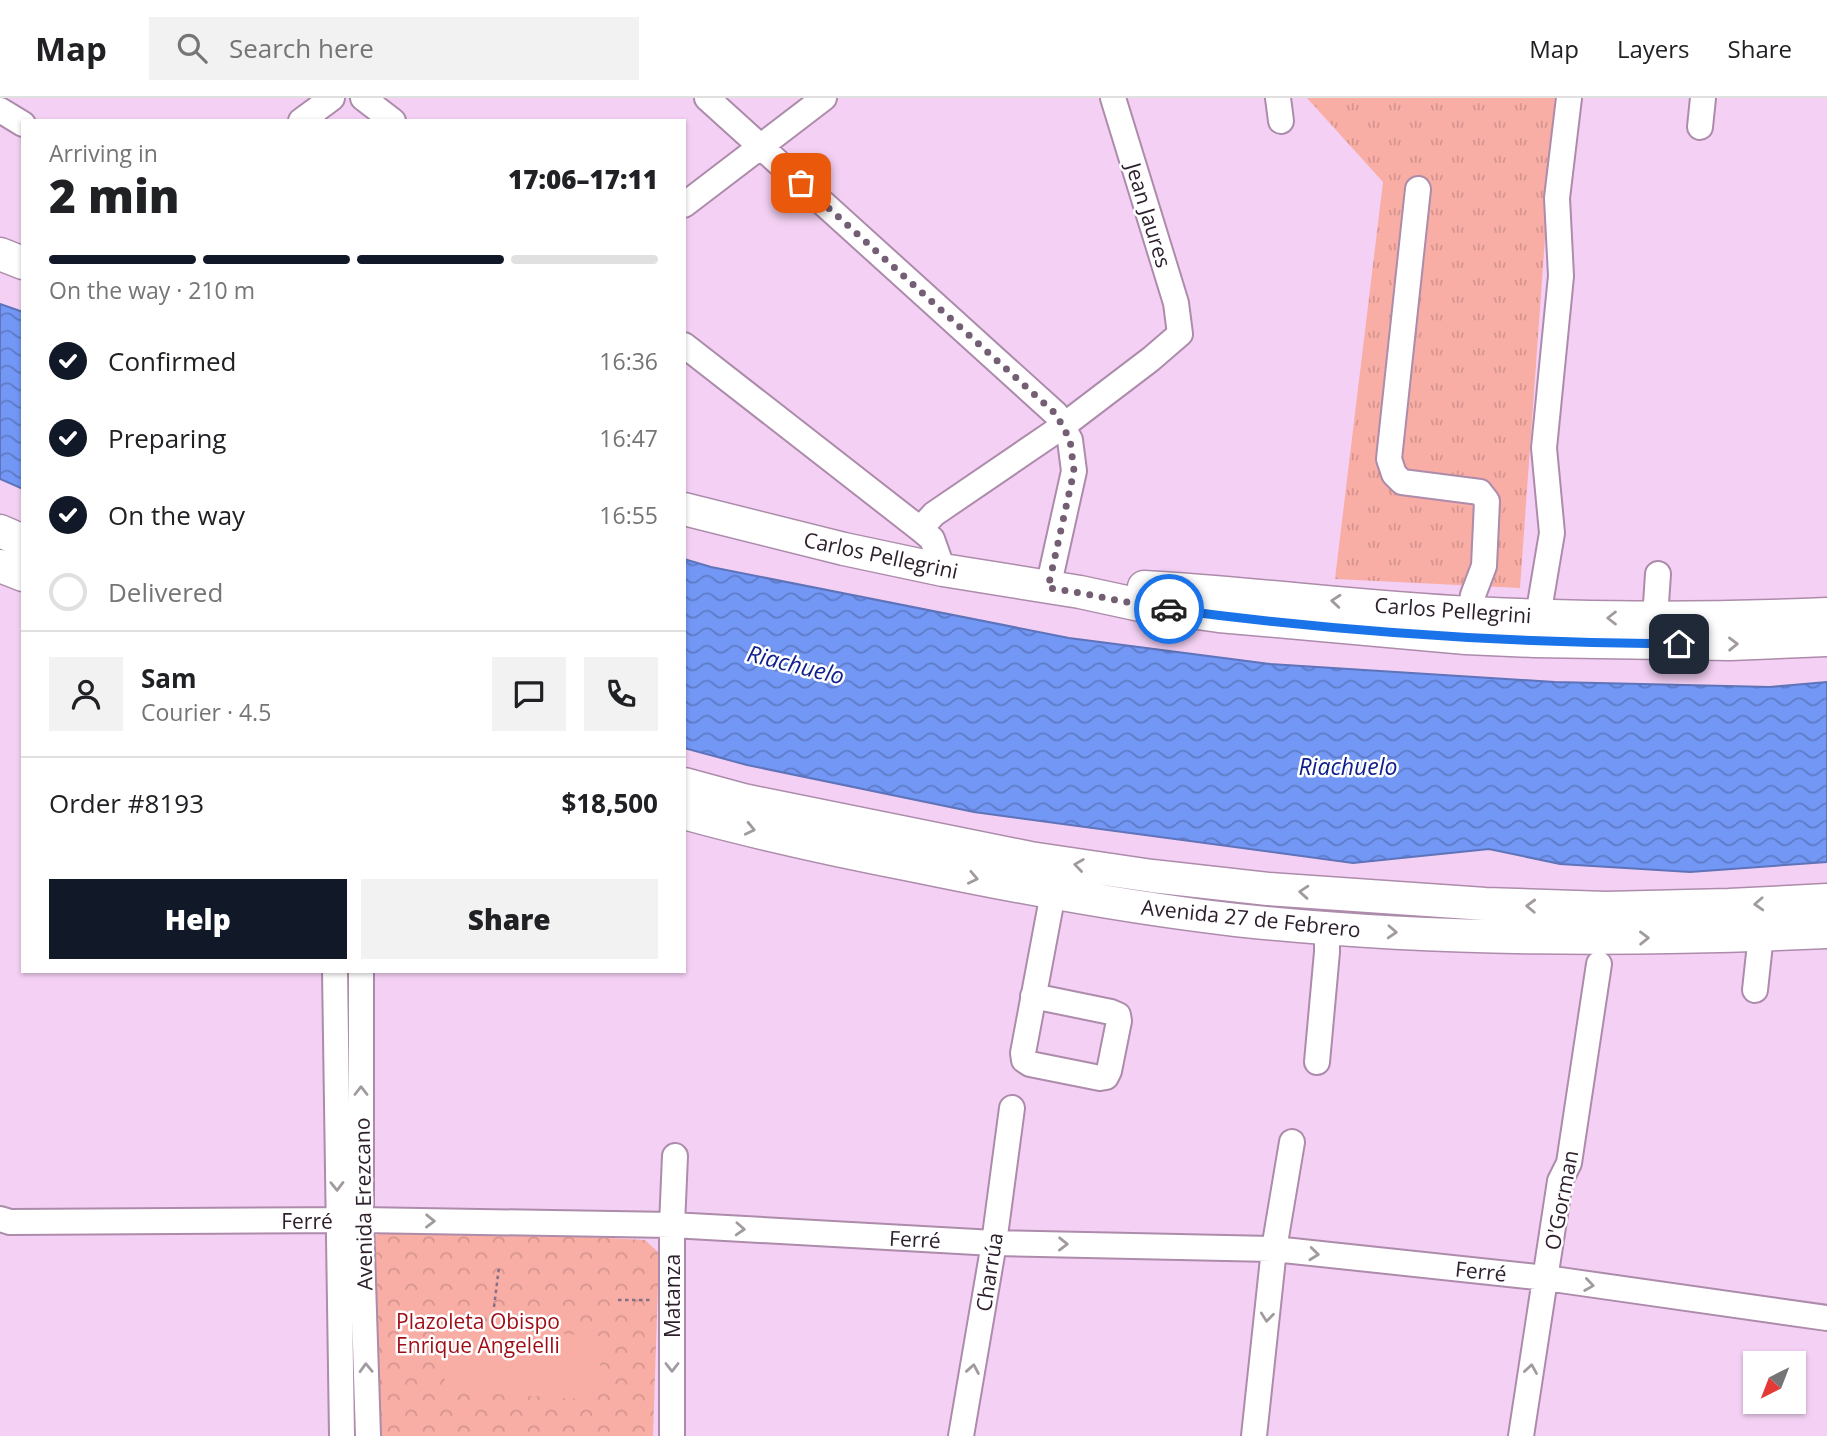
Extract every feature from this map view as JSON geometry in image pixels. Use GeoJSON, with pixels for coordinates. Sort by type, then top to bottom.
{"type":"FeatureCollection","features":[{"type":"Feature","properties":{"kind":"main road"},"geometry":{"type":"LineString","coordinates":[[0,254],[21,262]]}},
{"type":"Feature","properties":{"kind":"main road","name":"Carlos Pellegrini"},"geometry":{"type":"LineString","coordinates":[[686,510],[844,549],[1080,592],[1142,586],[1468,626],[1654,631],[1730,644],[1827,640]]}},
{"type":"Feature","properties":{"kind":"main road"},"geometry":{"type":"LineString","coordinates":[[0,531],[21,540]]}},
{"type":"Feature","properties":{"kind":"main road"},"geometry":{"type":"LineString","coordinates":[[0,566],[21,574]]}},
{"type":"Feature","properties":{"kind":"main road","name":"Carlos Pellegrini"},"geometry":{"type":"LineString","coordinates":[[1654,631],[1732,618],[1827,614]]}},
{"type":"Feature","properties":{"kind":"main road","name":"Avenida 27 de Febrero"},"geometry":{"type":"LineString","coordinates":[[686,785],[743,800],[1030,858],[1268,889],[1485,904],[1606,908],[1827,900]]}},
{"type":"Feature","properties":{"kind":"main road","name":"Avenida 27 de Febrero"},"geometry":{"type":"LineString","coordinates":[[686,813],[867,856],[1052,893],[1235,919],[1327,928],[1473,936],[1601,952],[1761,935],[1827,932]]}},
{"type":"Feature","properties":{"kind":"main road"},"geometry":{"type":"LineString","coordinates":[[1601,952],[1606,908]]}},
{"type":"Feature","properties":{"kind":"street"},"geometry":{"type":"LineString","coordinates":[[304,119],[332,98]]}},
{"type":"Feature","properties":{"kind":"street"},"geometry":{"type":"LineString","coordinates":[[363,98],[390,119]]}},
{"type":"Feature","properties":{"kind":"street"},"geometry":{"type":"LineString","coordinates":[[707,98],[1042,399],[1063,426],[1070,440],[1074,471],[1048,588]]}},
{"type":"Feature","properties":{"kind":"street"},"geometry":{"type":"LineString","coordinates":[[686,203],[824,98]]}},
{"type":"Feature","properties":{"kind":"street","name":"Jean Jaures"},"geometry":{"type":"LineString","coordinates":[[1063,426],[1180,334],[1175,303],[1113,98]]}},
{"type":"Feature","properties":{"kind":"street"},"geometry":{"type":"LineString","coordinates":[[1536,628],[1552,533],[1545,448],[1561,276],[1561,247],[1556,212],[1569,98]]}},
{"type":"Feature","properties":{"kind":"street"},"geometry":{"type":"LineString","coordinates":[[1700,127],[1703,98]]}},
{"type":"Feature","properties":{"kind":"street"},"geometry":{"type":"LineString","coordinates":[[0,110],[21,123]]}},
{"type":"Feature","properties":{"kind":"street"},"geometry":{"type":"LineString","coordinates":[[1418,189],[1389,459],[1394,474],[1402,482],[1480,492],[1487,501],[1484,566],[1473,595],[1468,626]]}},
{"type":"Feature","properties":{"kind":"street"},"geometry":{"type":"LineString","coordinates":[[686,347],[932,539],[943,569]]}},
{"type":"Feature","properties":{"kind":"street"},"geometry":{"type":"LineString","coordinates":[[920,529],[934,514],[1063,426]]}},
{"type":"Feature","properties":{"kind":"street"},"geometry":{"type":"LineString","coordinates":[[1654,631],[1658,574]]}},
{"type":"Feature","properties":{"kind":"street"},"geometry":{"type":"LineString","coordinates":[[1033,996],[1052,893]]}},
{"type":"Feature","properties":{"kind":"street"},"geometry":{"type":"LineString","coordinates":[[1317,1062],[1327,928]]}},
{"type":"Feature","properties":{"kind":"street"},"geometry":{"type":"LineString","coordinates":[[1755,990],[1761,935]]}},
{"type":"Feature","properties":{"kind":"street","name":"O'Gorman"},"geometry":{"type":"LineString","coordinates":[[1521,1436],[1560,1181],[1569,1163],[1601,952]]}},
{"type":"Feature","properties":{"kind":"street","name":"Avenida Erezcano"},"geometry":{"type":"LineString","coordinates":[[335,973],[349,1221],[368,1436]]}},
{"type":"Feature","properties":{"kind":"street","name":"Avenida Erezcano"},"geometry":{"type":"LineString","coordinates":[[342,1436],[361,973]]}},
{"type":"Feature","properties":{"kind":"street","name":"Charrúa"},"geometry":{"type":"LineString","coordinates":[[961,1436],[995,1243],[1012,1108]]}},
{"type":"Feature","properties":{"kind":"street"},"geometry":{"type":"LineString","coordinates":[[1254,1436],[1274,1249],[1292,1142]]}},
{"type":"Feature","properties":{"kind":"street","name":"Matanza"},"geometry":{"type":"LineString","coordinates":[[672,1436],[672,1225],[675,1156]]}},
{"type":"Feature","properties":{"kind":"street","name":"Ferré"},"geometry":{"type":"LineString","coordinates":[[0,1219],[10,1222],[349,1221],[672,1225],[995,1243],[1274,1249],[1546,1278],[1827,1318]]}},
{"type":"Feature","properties":{"kind":"path"},"geometry":{"type":"LineString","coordinates":[[494,1307],[499,1267]]}},
{"type":"Feature","properties":{"kind":"path"},"geometry":{"type":"LineString","coordinates":[[618,1300],[657,1300]]}},
{"type":"Feature","properties":{"kind":"green space"},"geometry":{"type":"Polygon","coordinates":[[[1307,98],[1555,98],[1520,588],[1335,579],[1383,182],[1307,98]]]}},
{"type":"Feature","properties":{"kind":"green space","name":"Plazoleta Obispo Enrique Angelelli"},"geometry":{"type":"Polygon","coordinates":[[[387,1226],[645,1240],[659,1253],[653,1436],[378,1436],[372,1239],[387,1226]]]}},
{"type":"Feature","properties":{"kind":"green space"},"geometry":{"type":"Polygon","coordinates":[[[448,1327],[602,1336],[598,1400],[444,1391],[448,1327]]]}},
{"type":"Feature","properties":{"kind":"water"},"geometry":{"type":"Polygon","coordinates":[[[0,304],[21,311],[21,488],[0,479],[0,304]]]}},
{"type":"Feature","properties":{"kind":"water","name":"Riachuelo"},"geometry":{"type":"Polygon","coordinates":[[[686,560],[711,567],[1069,638],[1270,664],[1555,682],[1770,687],[1827,682],[1827,862],[1690,872],[1560,864],[1489,849],[1353,863],[974,812],[747,765],[686,749],[686,560]]]}},
{"type":"Feature","properties":{"kind":"way so far"},"geometry":{"type":"LineString","coordinates":[[801,183],[1056,414],[1070,440],[1074,471],[1048,588],[1169,609]]}},
{"type":"Feature","properties":{"kind":"route"},"geometry":{"type":"LineString","coordinates":[[1169,609],[1219,616],[1466,638],[1603,644],[1679,644]]}}]}
